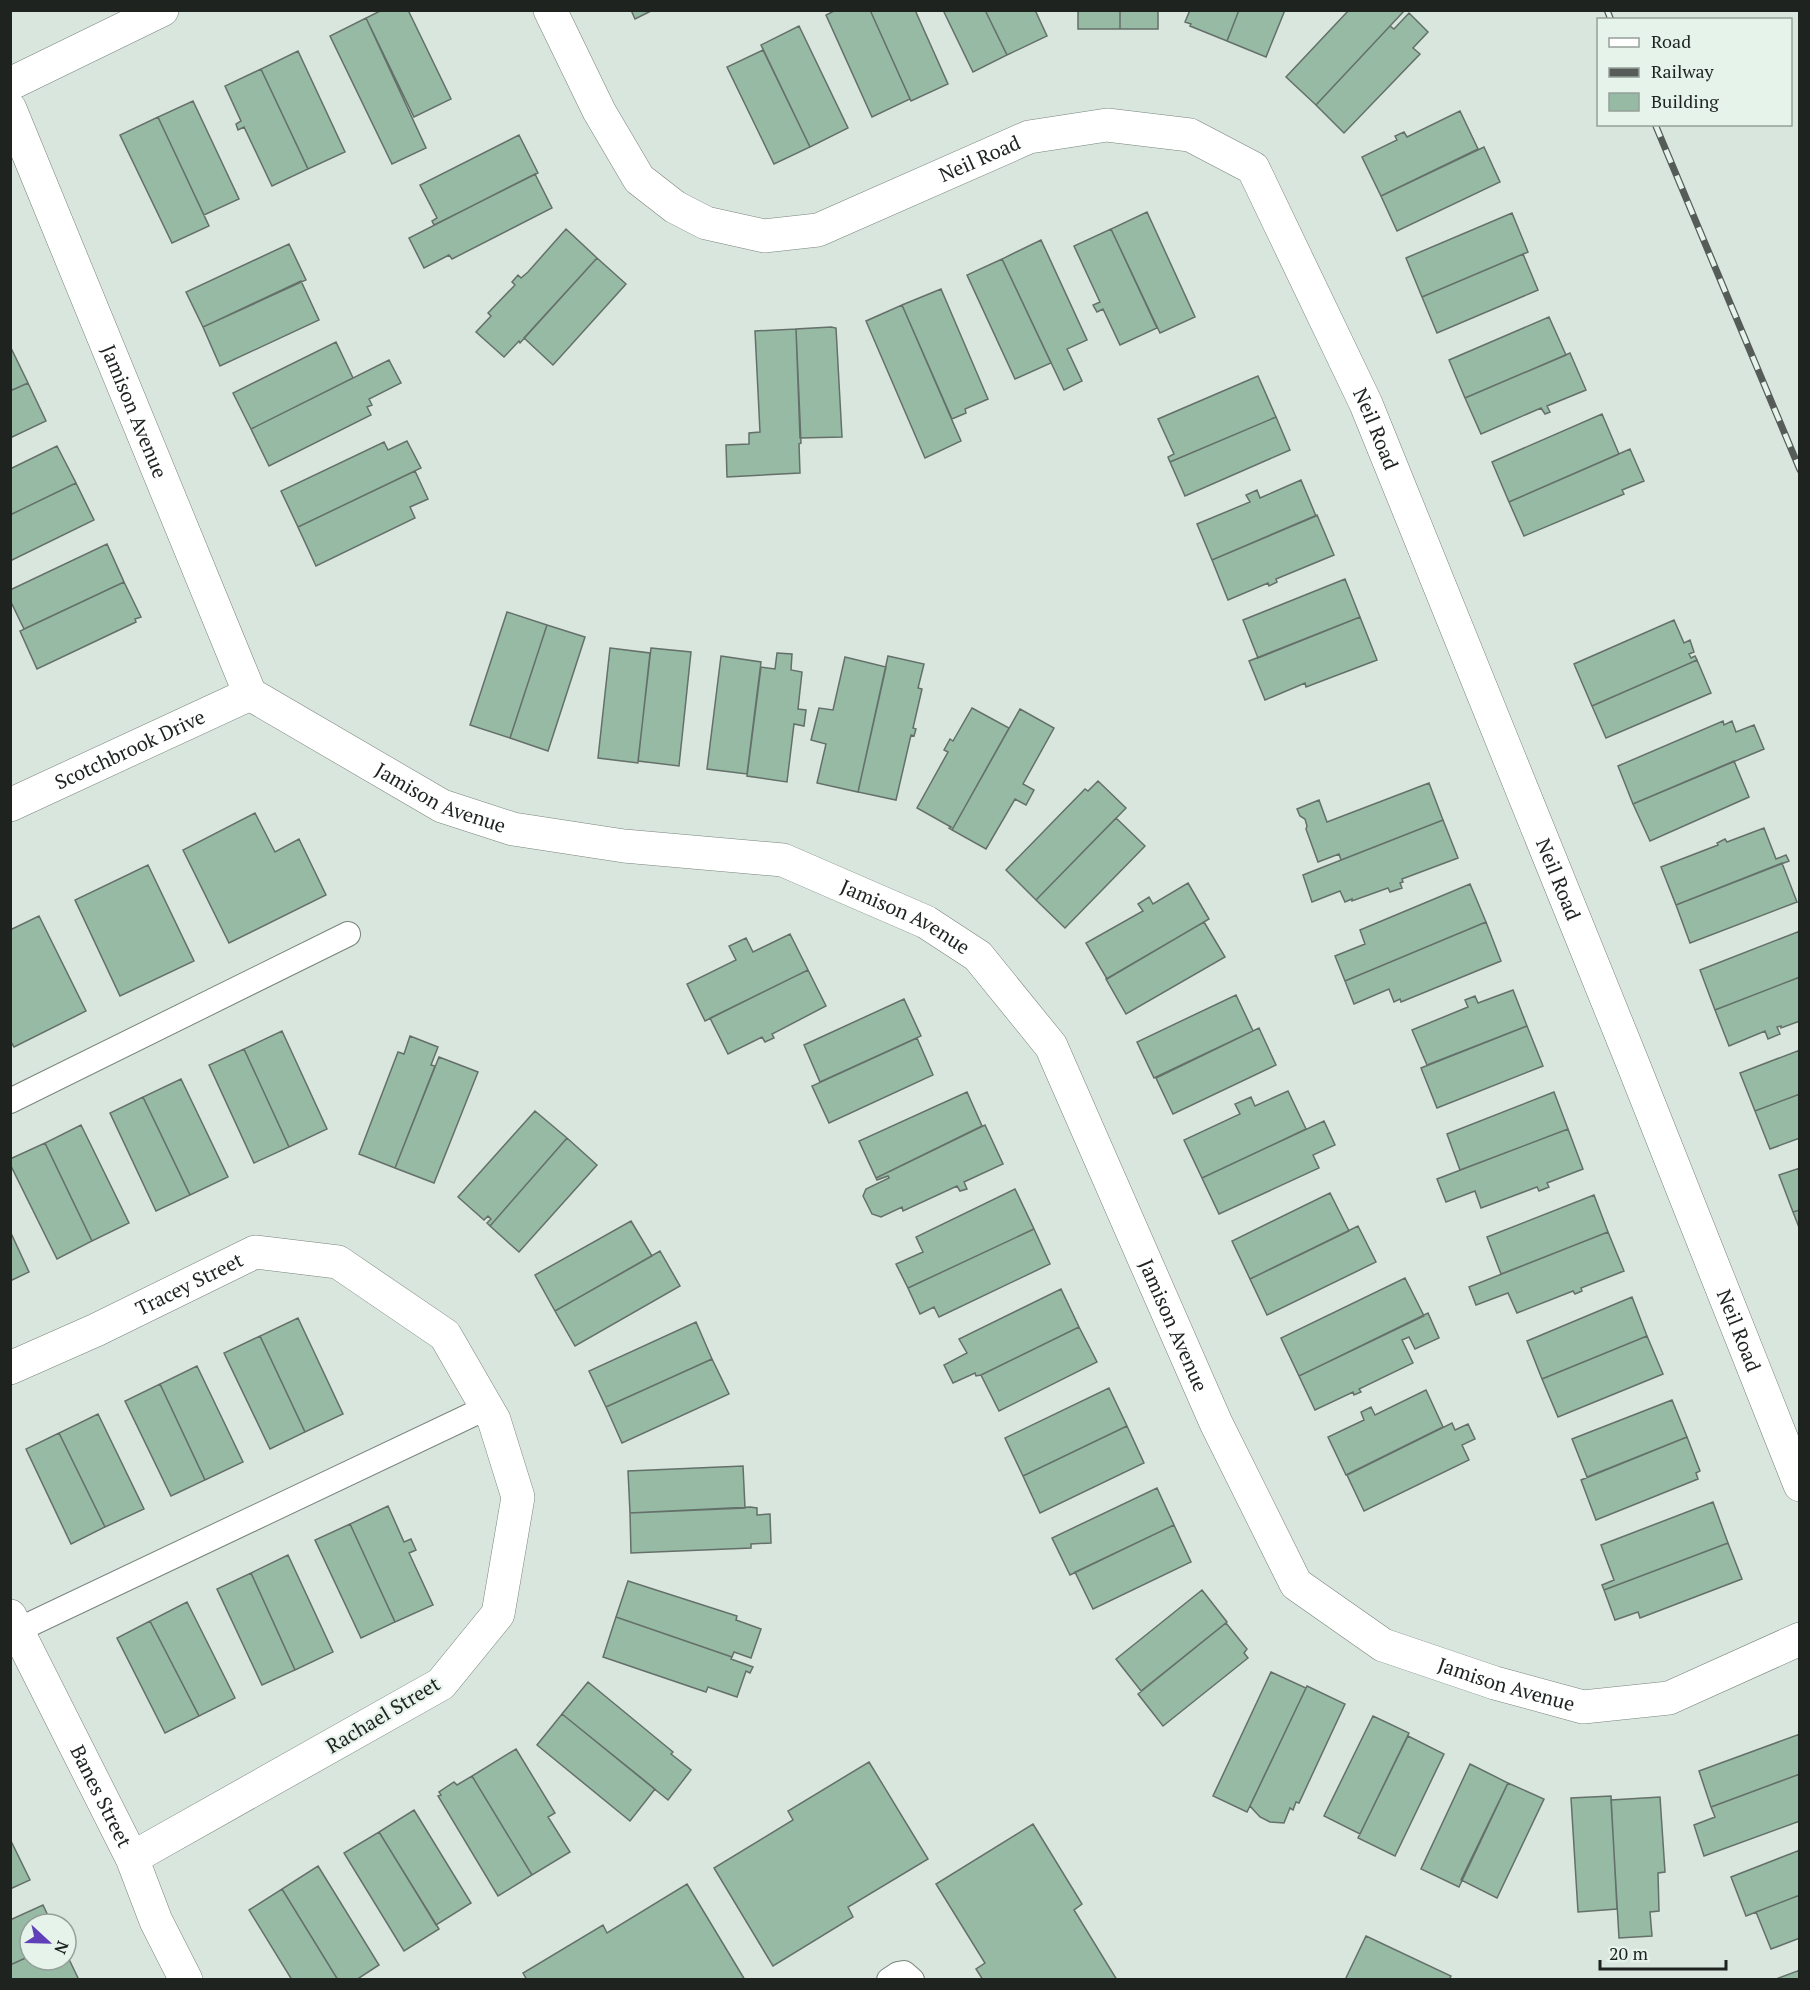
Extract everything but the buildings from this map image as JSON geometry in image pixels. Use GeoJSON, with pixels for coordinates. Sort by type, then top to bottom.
{"type":"FeatureCollection","features":[{"type":"Feature","properties":{"kind":"street"},"geometry":{"type":"LineString","coordinates":[[10,84],[162,10]]}},
{"type":"Feature","properties":{"kind":"street","name":"Neil Road"},"geometry":{"type":"LineString","coordinates":[[550,10],[599,111],[639,179],[675,207],[706,223],[764,236],[818,230],[1029,137],[1107,125],[1190,135],[1253,168],[1366,404],[1633,1064],[1800,1485]]}},
{"type":"Feature","properties":{"kind":"street","name":"Jamison Avenue"},"geometry":{"type":"LineString","coordinates":[[10,109],[250,694],[442,806],[525,831],[624,846],[783,860],[926,922],[978,956],[1051,1046],[1216,1423],[1296,1584],[1383,1645],[1495,1683],[1582,1707],[1669,1698],[1800,1640]]}},
{"type":"Feature","properties":{"kind":"street","name":"Scotchbrook Drive"},"geometry":{"type":"LineString","coordinates":[[10,805],[250,694]]}},
{"type":"Feature","properties":{"kind":"street","name":"Tracey Street"},"geometry":{"type":"LineString","coordinates":[[10,1368],[96,1330],[255,1252],[338,1262],[445,1335],[489,1411]]}},
{"type":"Feature","properties":{"kind":"street","name":"Rachael Street"},"geometry":{"type":"LineString","coordinates":[[132,1858],[441,1684],[498,1614],[518,1497],[489,1411]]}},
{"type":"Feature","properties":{"kind":"street","name":"Banes Street"},"geometry":{"type":"LineString","coordinates":[[14,1623],[132,1858],[156,1921],[186,1980]]}},
{"type":"Feature","properties":{"kind":"lane"},"geometry":{"type":"LineString","coordinates":[[10,1101],[348,934]]}},
{"type":"Feature","properties":{"kind":"lane"},"geometry":{"type":"LineString","coordinates":[[14,1623],[489,1411]]}},
{"type":"Feature","properties":{"kind":"lane"},"geometry":{"type":"LineString","coordinates":[[889,1980],[904,1973],[912,1980]]}},
{"type":"Feature","properties":{"kind":"railway"},"geometry":{"type":"LineString","coordinates":[[1607,10],[1610,18]]}},
{"type":"Feature","properties":{"kind":"railway"},"geometry":{"type":"LineString","coordinates":[[1656,126],[1800,470]]}}]}
